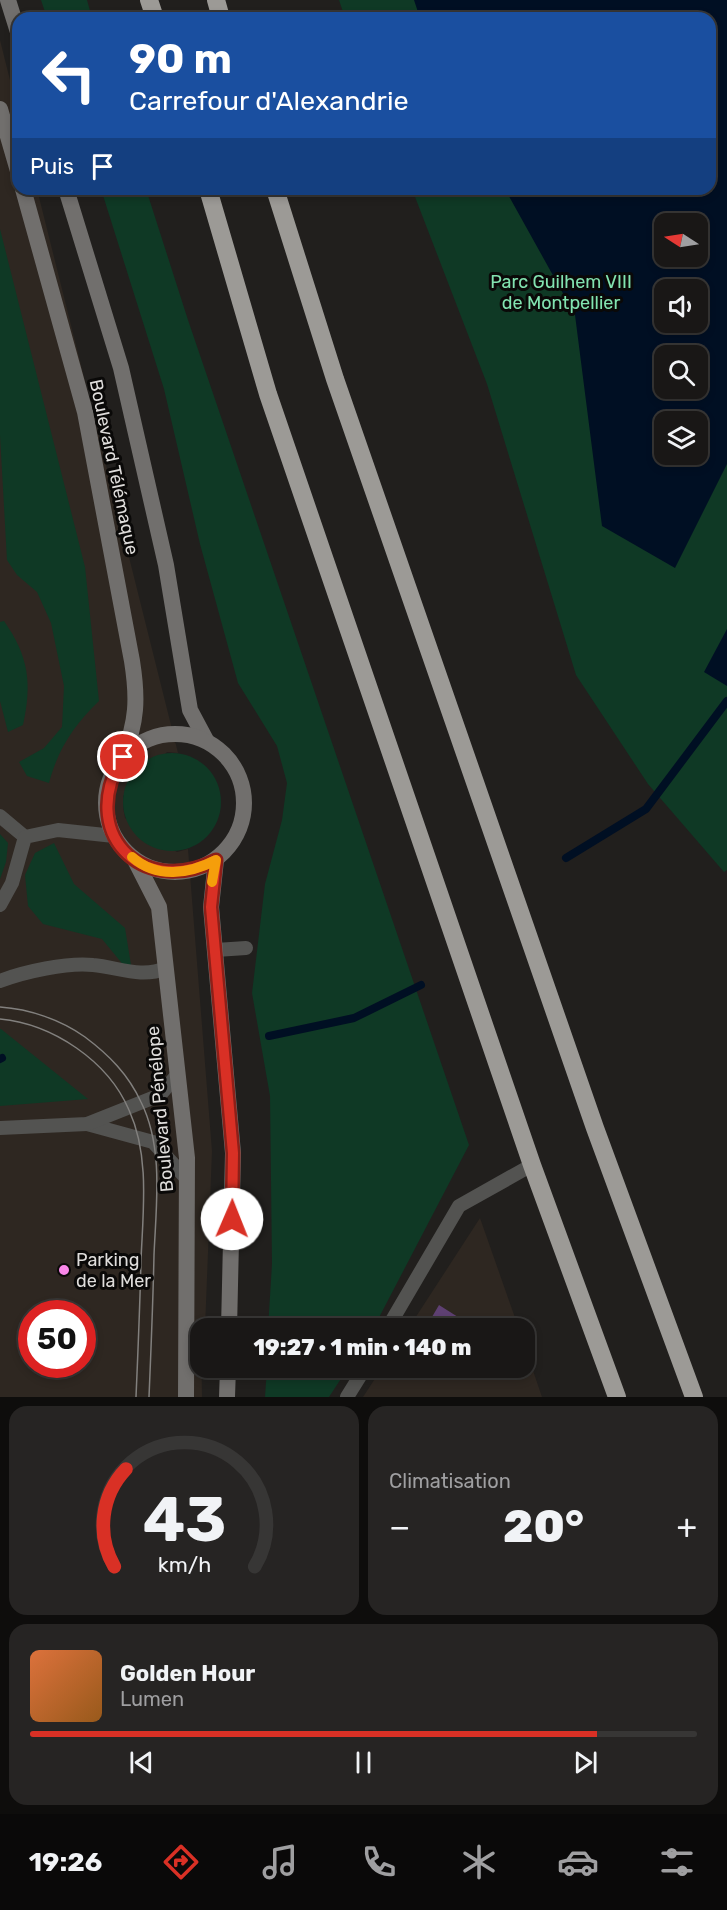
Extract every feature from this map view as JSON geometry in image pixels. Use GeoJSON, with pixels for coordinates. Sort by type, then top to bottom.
{"type":"FeatureCollection","features":[{"type":"Feature","properties":{"kind":"highway"},"geometry":{"type":"LineString","coordinates":[[210,195],[268,394],[532,1165],[617,1397]]}},
{"type":"Feature","properties":{"kind":"highway"},"geometry":{"type":"LineString","coordinates":[[277,195],[338,390],[595,1128],[694,1397]]}},
{"type":"Feature","properties":{"kind":"main road"},"geometry":{"type":"LineString","coordinates":[[0,109],[4,132],[12,154]]}},
{"type":"Feature","properties":{"kind":"main road","name":"Boulevard Télémaque"},"geometry":{"type":"LineString","coordinates":[[25,195],[85,412],[132,661],[137,691],[136,715],[123,757]]}},
{"type":"Feature","properties":{"kind":"main road","name":"Boulevard Télémaque"},"geometry":{"type":"LineString","coordinates":[[68,195],[121,368],[166,566],[190,710],[206,740]]}},
{"type":"Feature","properties":{"kind":"main road"},"geometry":{"type":"LineString","coordinates":[[162,734],[184,734],[206,740],[223,752],[236,768],[243,787],[244,807],[240,828],[231,846],[216,860],[197,870],[176,873],[154,870],[135,860],[114,836],[108,823],[106,795],[112,775],[123,757],[140,742],[162,734]]}},
{"type":"Feature","properties":{"kind":"main road","name":"Boulevard Pénélope"},"geometry":{"type":"LineString","coordinates":[[135,860],[159,907],[188,1179],[186,1397]]}},
{"type":"Feature","properties":{"kind":"main road"},"geometry":{"type":"LineString","coordinates":[[216,860],[211,907],[233,1153],[229,1318]]}},
{"type":"Feature","properties":{"kind":"main road"},"geometry":{"type":"LineString","coordinates":[[227,1397],[228,1378]]}},
{"type":"Feature","properties":{"kind":"lane"},"geometry":{"type":"LineString","coordinates":[[0,816],[25,837]]}},
{"type":"Feature","properties":{"kind":"lane"},"geometry":{"type":"LineString","coordinates":[[25,837],[58,830],[114,836]]}},
{"type":"Feature","properties":{"kind":"lane"},"geometry":{"type":"LineString","coordinates":[[0,905],[12,883],[25,837]]}},
{"type":"Feature","properties":{"kind":"lane"},"geometry":{"type":"LineString","coordinates":[[216,950],[246,948]]}},
{"type":"Feature","properties":{"kind":"lane"},"geometry":{"type":"LineString","coordinates":[[0,981],[21,972],[90,964],[142,974],[166,968]]}},
{"type":"Feature","properties":{"kind":"lane"},"geometry":{"type":"LineString","coordinates":[[0,1128],[87,1124],[129,1110],[160,1095],[177,1075]]}},
{"type":"Feature","properties":{"kind":"lane"},"geometry":{"type":"LineString","coordinates":[[87,1124],[153,1142],[188,1179]]}},
{"type":"Feature","properties":{"kind":"lane"},"geometry":{"type":"LineString","coordinates":[[393,1318],[459,1206],[532,1165]]}},
{"type":"Feature","properties":{"kind":"lane"},"geometry":{"type":"LineString","coordinates":[[347,1397],[359,1378]]}},
{"type":"Feature","properties":{"kind":"shaded area"},"geometry":{"type":"Polygon","coordinates":[[[0,40],[12,88],[12,195],[38,195],[178,753],[167,752],[123,796],[123,807],[125,818],[177,852],[188,849],[212,1151],[205,1318],[190,1318],[190,1378],[202,1378],[202,1397],[0,1397],[0,40]]]}},
{"type":"Feature","properties":{"kind":"shaded area"},"geometry":{"type":"Polygon","coordinates":[[[480,1218],[515,1318],[415,1318],[480,1218]]]}},
{"type":"Feature","properties":{"kind":"shaded area"},"geometry":{"type":"Polygon","coordinates":[[[535,1376],[542,1397],[363,1397],[375,1378],[535,1376]]]}},
{"type":"Feature","properties":{"kind":"green space"},"geometry":{"type":"Polygon","coordinates":[[[41,0],[87,0],[90,12],[45,12],[41,0]]]}},
{"type":"Feature","properties":{"kind":"green space","name":"Parc Guilhem VIII de Montpellier"},"geometry":{"type":"Polygon","coordinates":[[[339,0],[727,0],[727,870],[724,872],[648,784],[576,675],[487,384],[414,195],[716,195],[716,12],[343,12],[339,0]]]}},
{"type":"Feature","properties":{"kind":"green space"},"geometry":{"type":"Polygon","coordinates":[[[103,195],[148,195],[188,320],[469,1145],[379,1318],[269,1318],[272,1264],[270,1096],[252,993],[265,884],[282,820],[287,783],[277,746],[238,683],[200,544],[164,389],[103,195]]]}},
{"type":"Feature","properties":{"kind":"green space"},"geometry":{"type":"Polygon","coordinates":[[[0,229],[85,567],[99,701],[68,738],[57,759],[49,783],[27,776],[19,762],[44,748],[62,727],[64,686],[51,623],[37,592],[17,575],[7,560],[0,435],[0,229]]]}},
{"type":"Feature","properties":{"kind":"green space"},"geometry":{"type":"Polygon","coordinates":[[[4,621],[19,647],[28,683],[23,725],[8,732],[0,701],[0,622],[4,621]]]}},
{"type":"Feature","properties":{"kind":"green space"},"geometry":{"type":"Polygon","coordinates":[[[162,753],[182,753],[207,767],[218,783],[221,802],[218,821],[207,837],[182,851],[162,851],[145,843],[131,829],[123,812],[123,792],[131,775],[145,761],[162,753]]]}},
{"type":"Feature","properties":{"kind":"green space"},"geometry":{"type":"Polygon","coordinates":[[[0,834],[8,843],[6,862],[0,879],[0,834]]]}},
{"type":"Feature","properties":{"kind":"green space"},"geometry":{"type":"Polygon","coordinates":[[[54,843],[74,884],[125,928],[131,965],[125,967],[102,939],[43,924],[28,906],[25,875],[35,853],[54,843]]]}},
{"type":"Feature","properties":{"kind":"green space"},"geometry":{"type":"Polygon","coordinates":[[[1,1029],[88,1099],[0,1106],[1,1029]]]}},
{"type":"Feature","properties":{"kind":"green space"},"geometry":{"type":"Polygon","coordinates":[[[266,1378],[341,1378],[329,1397],[265,1397],[266,1378]]]}},
{"type":"Feature","properties":{"kind":"water"},"geometry":{"type":"Polygon","coordinates":[[[414,0],[727,0],[727,464],[675,568],[602,526],[575,315],[508,195],[716,195],[716,12],[418,12],[414,0]]]}},
{"type":"Feature","properties":{"kind":"water"},"geometry":{"type":"Polygon","coordinates":[[[727,629],[727,686],[704,672],[727,629]]]}},
{"type":"Feature","properties":{"kind":"building"},"geometry":{"type":"Polygon","coordinates":[[[439,1305],[460,1318],[431,1318],[439,1305]]]}},
{"type":"Feature","properties":{"kind":"waterway"},"geometry":{"type":"LineString","coordinates":[[566,858],[646,809],[727,701]]}},
{"type":"Feature","properties":{"kind":"waterway"},"geometry":{"type":"LineString","coordinates":[[269,1036],[354,1018],[421,985]]}},
{"type":"Feature","properties":{"kind":"tram line"},"geometry":{"type":"LineString","coordinates":[[0,1007],[45,1016],[85,1037],[110,1058],[124,1074],[136,1092],[148,1120],[153,1138],[157,1177],[149,1397]]}},
{"type":"Feature","properties":{"kind":"tram line"},"geometry":{"type":"LineString","coordinates":[[0,1019],[40,1028],[59,1037],[93,1061],[120,1092],[136,1128],[144,1184],[136,1397]]}},
{"type":"Feature","properties":{"kind":"slow traffic"},"geometry":{"type":"LineString","coordinates":[[132,857],[154,870],[176,873],[197,870],[216,860],[212,882]]}},
{"type":"Feature","properties":{"kind":"place","name":"Parking de la Mer"},"geometry":{"type":"Point","coordinates":[64,1270]}},
{"type":"Feature","properties":{"kind":"route"},"geometry":{"type":"LineString","coordinates":[[123,757],[112,775],[106,795],[106,809],[108,823],[123,849],[135,860],[154,870],[176,873],[197,870],[216,860],[211,907],[233,1153],[232,1219]]}}]}
